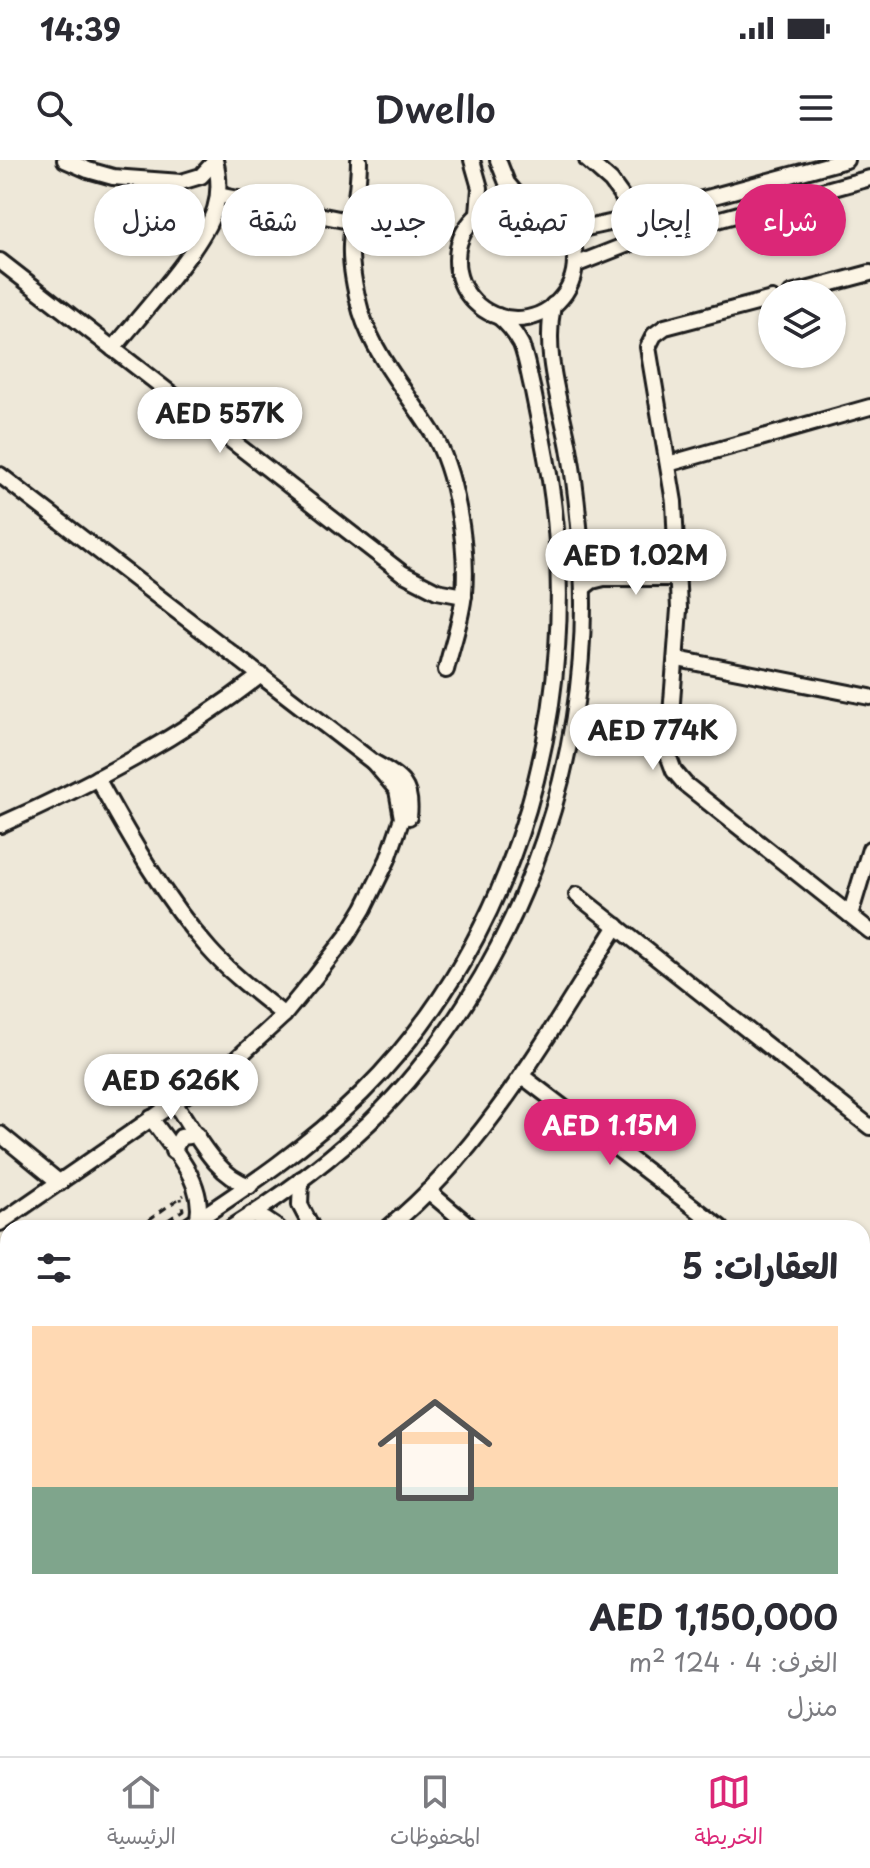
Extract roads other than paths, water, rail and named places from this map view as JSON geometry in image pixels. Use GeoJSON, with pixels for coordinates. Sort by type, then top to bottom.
{"type":"FeatureCollection","features":[{"type":"Feature","properties":{"kind":"street"},"geometry":{"type":"LineString","coordinates":[[65,160],[113,177],[181,182],[201,176],[215,160]]}},
{"type":"Feature","properties":{"kind":"street"},"geometry":{"type":"LineString","coordinates":[[113,349],[195,246],[212,216],[218,195],[215,160]]}},
{"type":"Feature","properties":{"kind":"street"},"geometry":{"type":"LineString","coordinates":[[357,184],[359,160]]}},
{"type":"Feature","properties":{"kind":"street"},"geometry":{"type":"LineString","coordinates":[[472,160],[479,184]]}},
{"type":"Feature","properties":{"kind":"street"},"geometry":{"type":"LineString","coordinates":[[498,160],[508,184]]}},
{"type":"Feature","properties":{"kind":"street"},"geometry":{"type":"LineString","coordinates":[[587,160],[613,184]]}},
{"type":"Feature","properties":{"kind":"street"},"geometry":{"type":"LineString","coordinates":[[719,195],[846,160]]}},
{"type":"Feature","properties":{"kind":"street"},"geometry":{"type":"LineString","coordinates":[[575,265],[626,245],[870,178]]}},
{"type":"Feature","properties":{"kind":"street"},"geometry":{"type":"LineString","coordinates":[[218,195],[342,220]]}},
{"type":"Feature","properties":{"kind":"street"},"geometry":{"type":"LineString","coordinates":[[471,222],[459,243],[457,266],[463,288],[488,312],[498,316],[510,319],[533,316],[553,305],[568,287],[575,265],[574,256]]}},
{"type":"Feature","properties":{"kind":"street"},"geometry":{"type":"LineString","coordinates":[[353,256],[352,269],[366,325],[381,357],[434,435],[449,469],[464,552],[464,596],[446,670]]}},
{"type":"Feature","properties":{"kind":"street"},"geometry":{"type":"LineString","coordinates":[[0,261],[402,573],[437,591],[464,596]]}},
{"type":"Feature","properties":{"kind":"street"},"geometry":{"type":"LineString","coordinates":[[844,280],[870,273]]}},
{"type":"Feature","properties":{"kind":"street"},"geometry":{"type":"LineString","coordinates":[[758,303],[665,327],[650,341],[648,354],[674,502],[677,659],[667,745],[674,771],[685,784],[870,931]]}},
{"type":"Feature","properties":{"kind":"street"},"geometry":{"type":"LineString","coordinates":[[242,1220],[301,1179],[370,1121],[421,1065],[470,995],[514,912],[547,825],[569,748],[581,668],[583,588],[569,448],[550,356],[553,305]]}},
{"type":"Feature","properties":{"kind":"street"},"geometry":{"type":"LineString","coordinates":[[198,1219],[250,1186],[311,1140],[389,1064],[434,1007],[485,919],[533,793],[547,727],[556,660],[558,559],[548,467],[524,353],[514,333],[498,316]]}},
{"type":"Feature","properties":{"kind":"street"},"geometry":{"type":"LineString","coordinates":[[668,464],[870,407]]}},
{"type":"Feature","properties":{"kind":"street"},"geometry":{"type":"LineString","coordinates":[[0,475],[373,762],[397,790],[402,808],[402,818],[388,859],[347,936],[284,1015],[232,1063],[4,1220]]}},
{"type":"Feature","properties":{"kind":"street"},"geometry":{"type":"LineString","coordinates":[[581,549],[602,558],[676,556]]}},
{"type":"Feature","properties":{"kind":"street"},"geometry":{"type":"LineString","coordinates":[[583,588],[592,581],[604,578],[677,578]]}},
{"type":"Feature","properties":{"kind":"street"},"geometry":{"type":"LineString","coordinates":[[677,659],[870,697]]}},
{"type":"Feature","properties":{"kind":"street"},"geometry":{"type":"LineString","coordinates":[[0,824],[97,778],[191,725],[261,675]]}},
{"type":"Feature","properties":{"kind":"street"},"geometry":{"type":"LineString","coordinates":[[97,778],[141,855],[195,932],[226,966],[284,1015]]}},
{"type":"Feature","properties":{"kind":"street"},"geometry":{"type":"LineString","coordinates":[[850,915],[870,849]]}},
{"type":"Feature","properties":{"kind":"street"},"geometry":{"type":"LineString","coordinates":[[577,895],[870,1127]]}},
{"type":"Feature","properties":{"kind":"street"},"geometry":{"type":"LineString","coordinates":[[397,1220],[464,1151],[522,1076],[617,926]]}},
{"type":"Feature","properties":{"kind":"street"},"geometry":{"type":"LineString","coordinates":[[522,1076],[711,1220]]}},
{"type":"Feature","properties":{"kind":"street"},"geometry":{"type":"LineString","coordinates":[[175,1104],[227,1175],[250,1186]]}},
{"type":"Feature","properties":{"kind":"street"},"geometry":{"type":"LineString","coordinates":[[151,1118],[197,1186],[200,1202],[198,1219]]}},
{"type":"Feature","properties":{"kind":"street"},"geometry":{"type":"LineString","coordinates":[[0,1134],[60,1183]]}},
{"type":"Feature","properties":{"kind":"street"},"geometry":{"type":"LineString","coordinates":[[173,1151],[181,1137],[197,1135]]}},
{"type":"Feature","properties":{"kind":"street"},"geometry":{"type":"LineString","coordinates":[[301,1179],[300,1205],[308,1220]]}},
{"type":"Feature","properties":{"kind":"street"},"geometry":{"type":"LineString","coordinates":[[428,1191],[462,1220]]}},
{"type":"Feature","properties":{"kind":"street"},"geometry":{"type":"LineString","coordinates":[[251,1214],[266,1220]]}}]}
